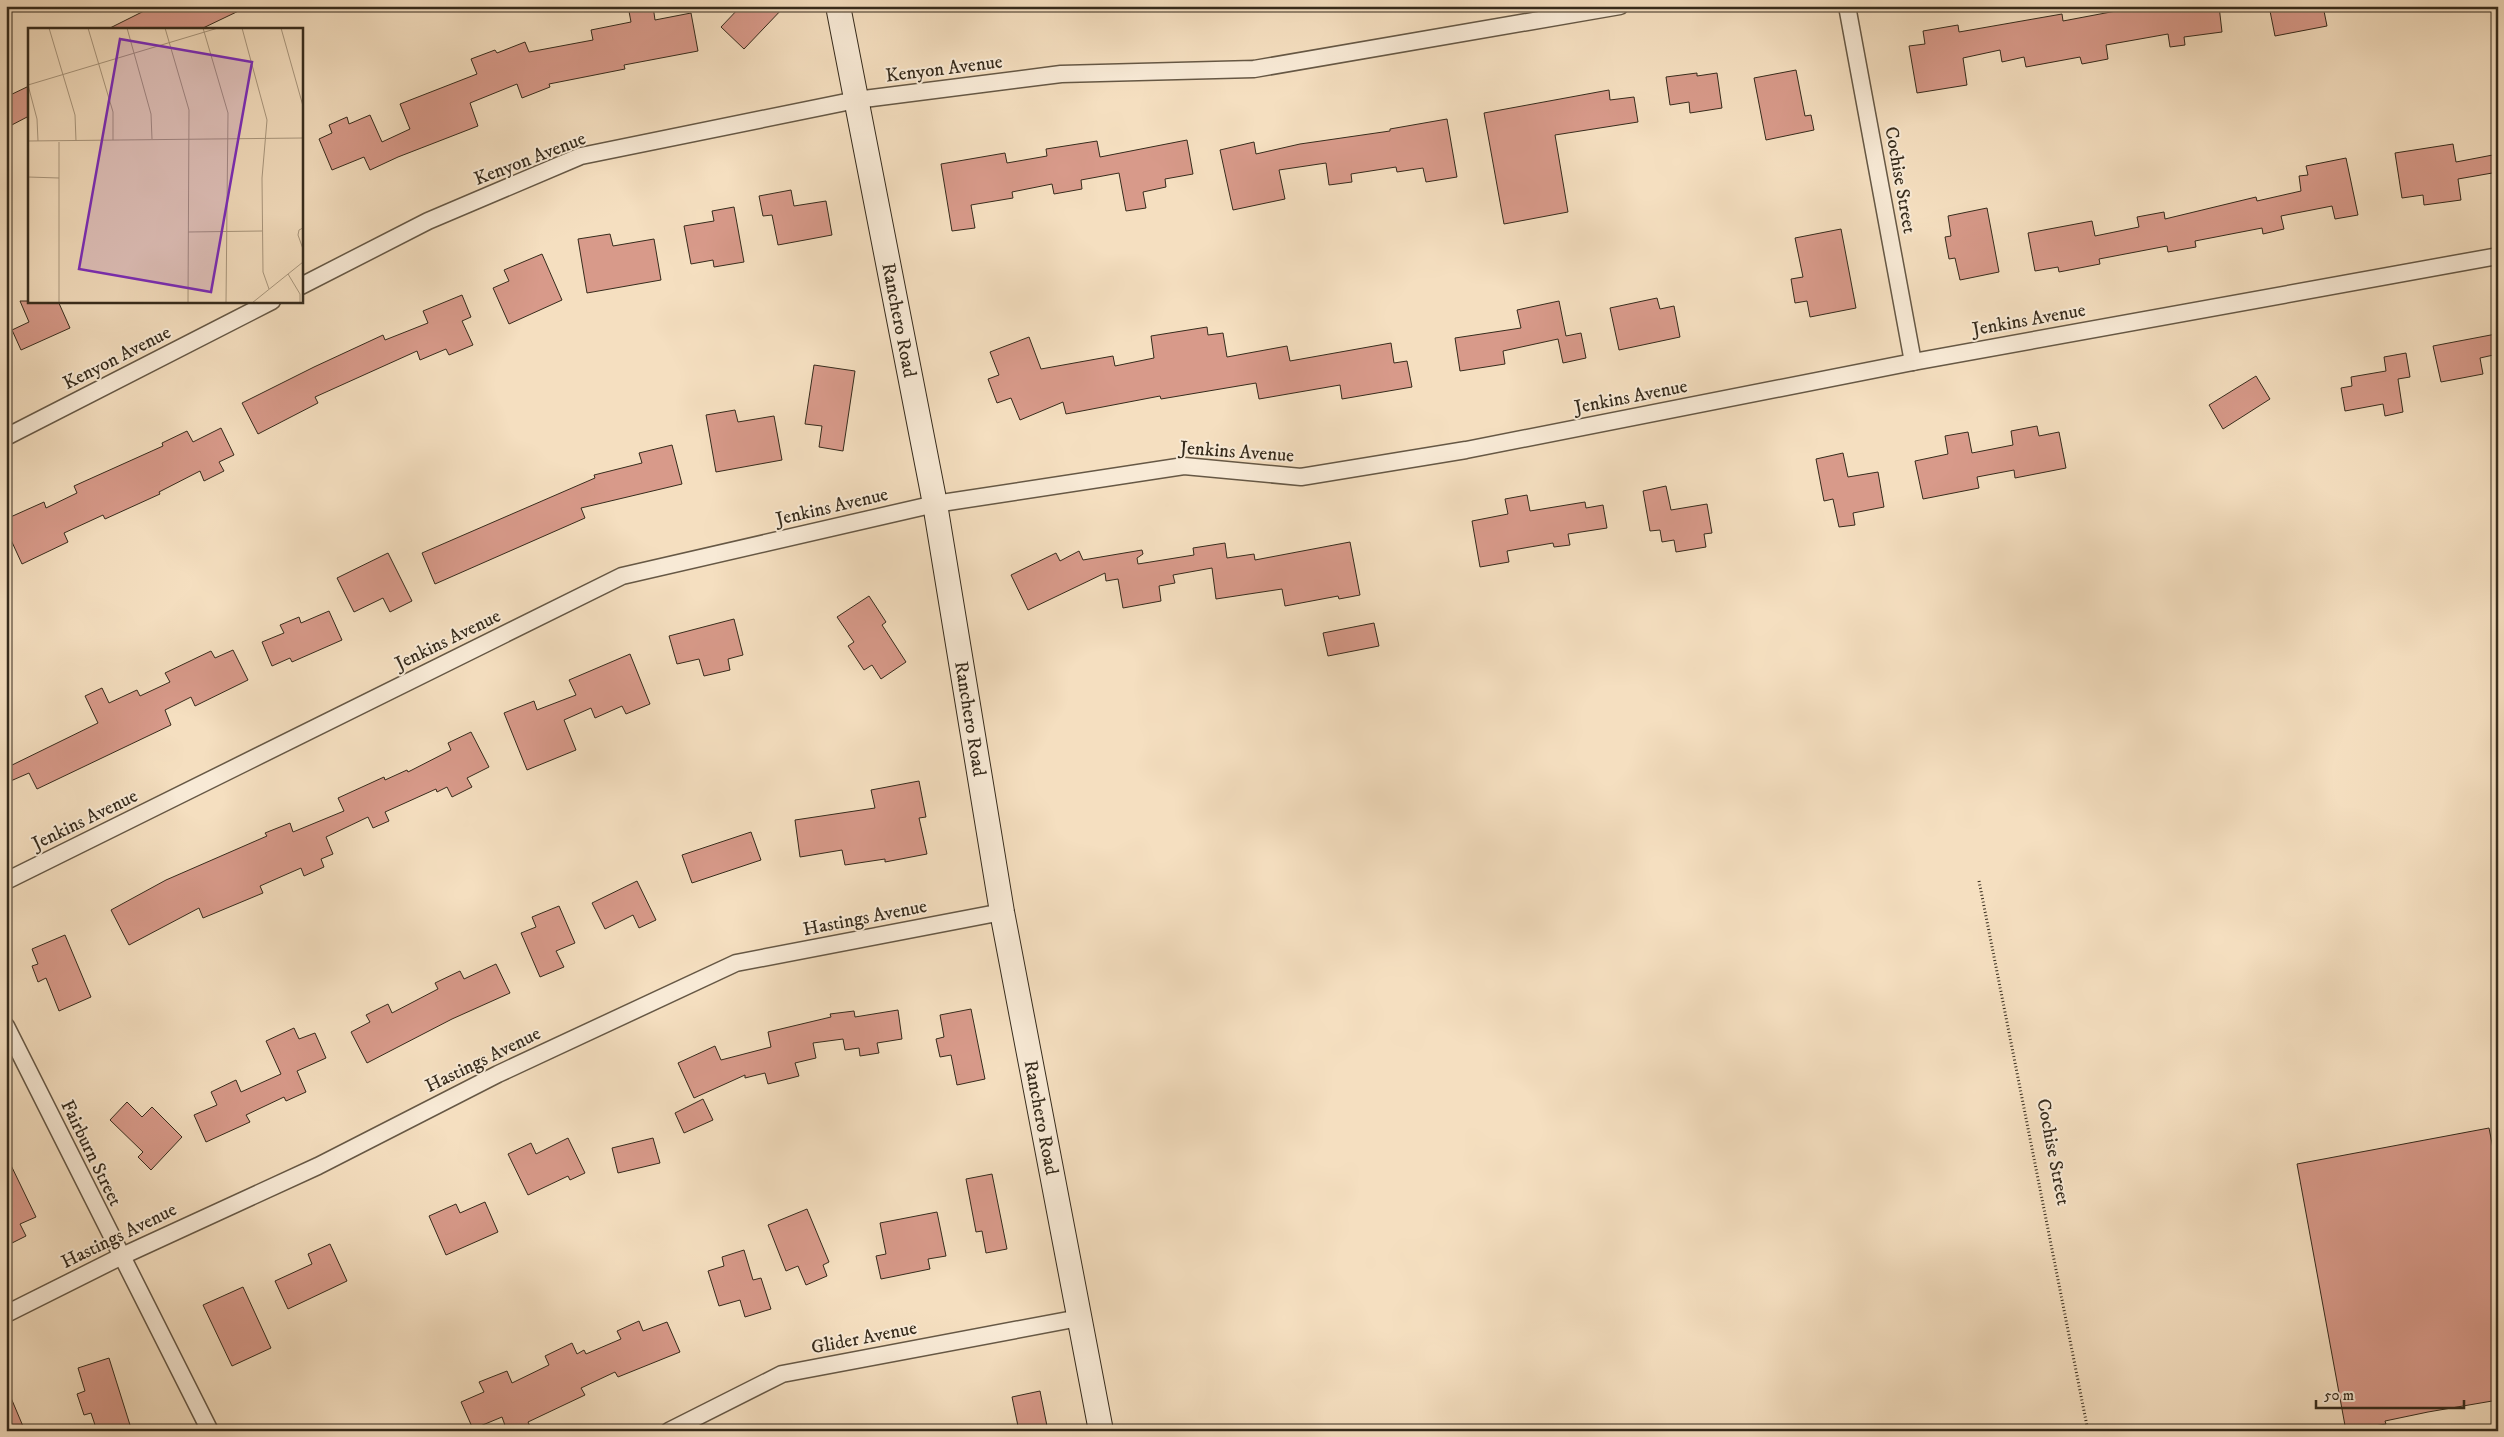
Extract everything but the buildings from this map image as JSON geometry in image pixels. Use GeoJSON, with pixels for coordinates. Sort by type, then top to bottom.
{"type":"FeatureCollection","features":[{"type":"Feature","properties":{"kind":"main road","name":"Ranchero Road"},"geometry":{"type":"LineString","coordinates":[[838,6],[935,504],[1002,912],[1101,1431]]}},
{"type":"Feature","properties":{"kind":"street","name":"Kenyon Avenue"},"geometry":{"type":"LineString","coordinates":[[302,285],[428,222],[580,156],[856,100],[1061,74],[1254,69],[1620,6]]}},
{"type":"Feature","properties":{"kind":"street","name":"Cochise Street"},"geometry":{"type":"LineString","coordinates":[[1848,6],[1913,362]]}},
{"type":"Feature","properties":{"kind":"street","name":"Jenkins Avenue"},"geometry":{"type":"LineString","coordinates":[[6,881],[622,576],[935,504],[1184,466],[1301,477],[1466,450],[1913,362],[2498,256]]}},
{"type":"Feature","properties":{"kind":"street","name":"Kenyon Avenue"},"geometry":{"type":"LineString","coordinates":[[6,437],[270,302]]}},
{"type":"Feature","properties":{"kind":"street","name":"Hastings Avenue"},"geometry":{"type":"LineString","coordinates":[[6,1314],[120,1257],[318,1166],[498,1074],[736,963],[1002,912]]}},
{"type":"Feature","properties":{"kind":"street","name":"Fairburn Street"},"geometry":{"type":"LineString","coordinates":[[6,1026],[120,1257],[210,1431]]}},
{"type":"Feature","properties":{"kind":"street","name":"Glider Avenue"},"geometry":{"type":"LineString","coordinates":[[669,1431],[782,1374],[1079,1318]]}},
{"type":"Feature","properties":{"kind":"path","name":"Cochise Street"},"geometry":{"type":"LineString","coordinates":[[1979,881],[2088,1431]]}}]}
